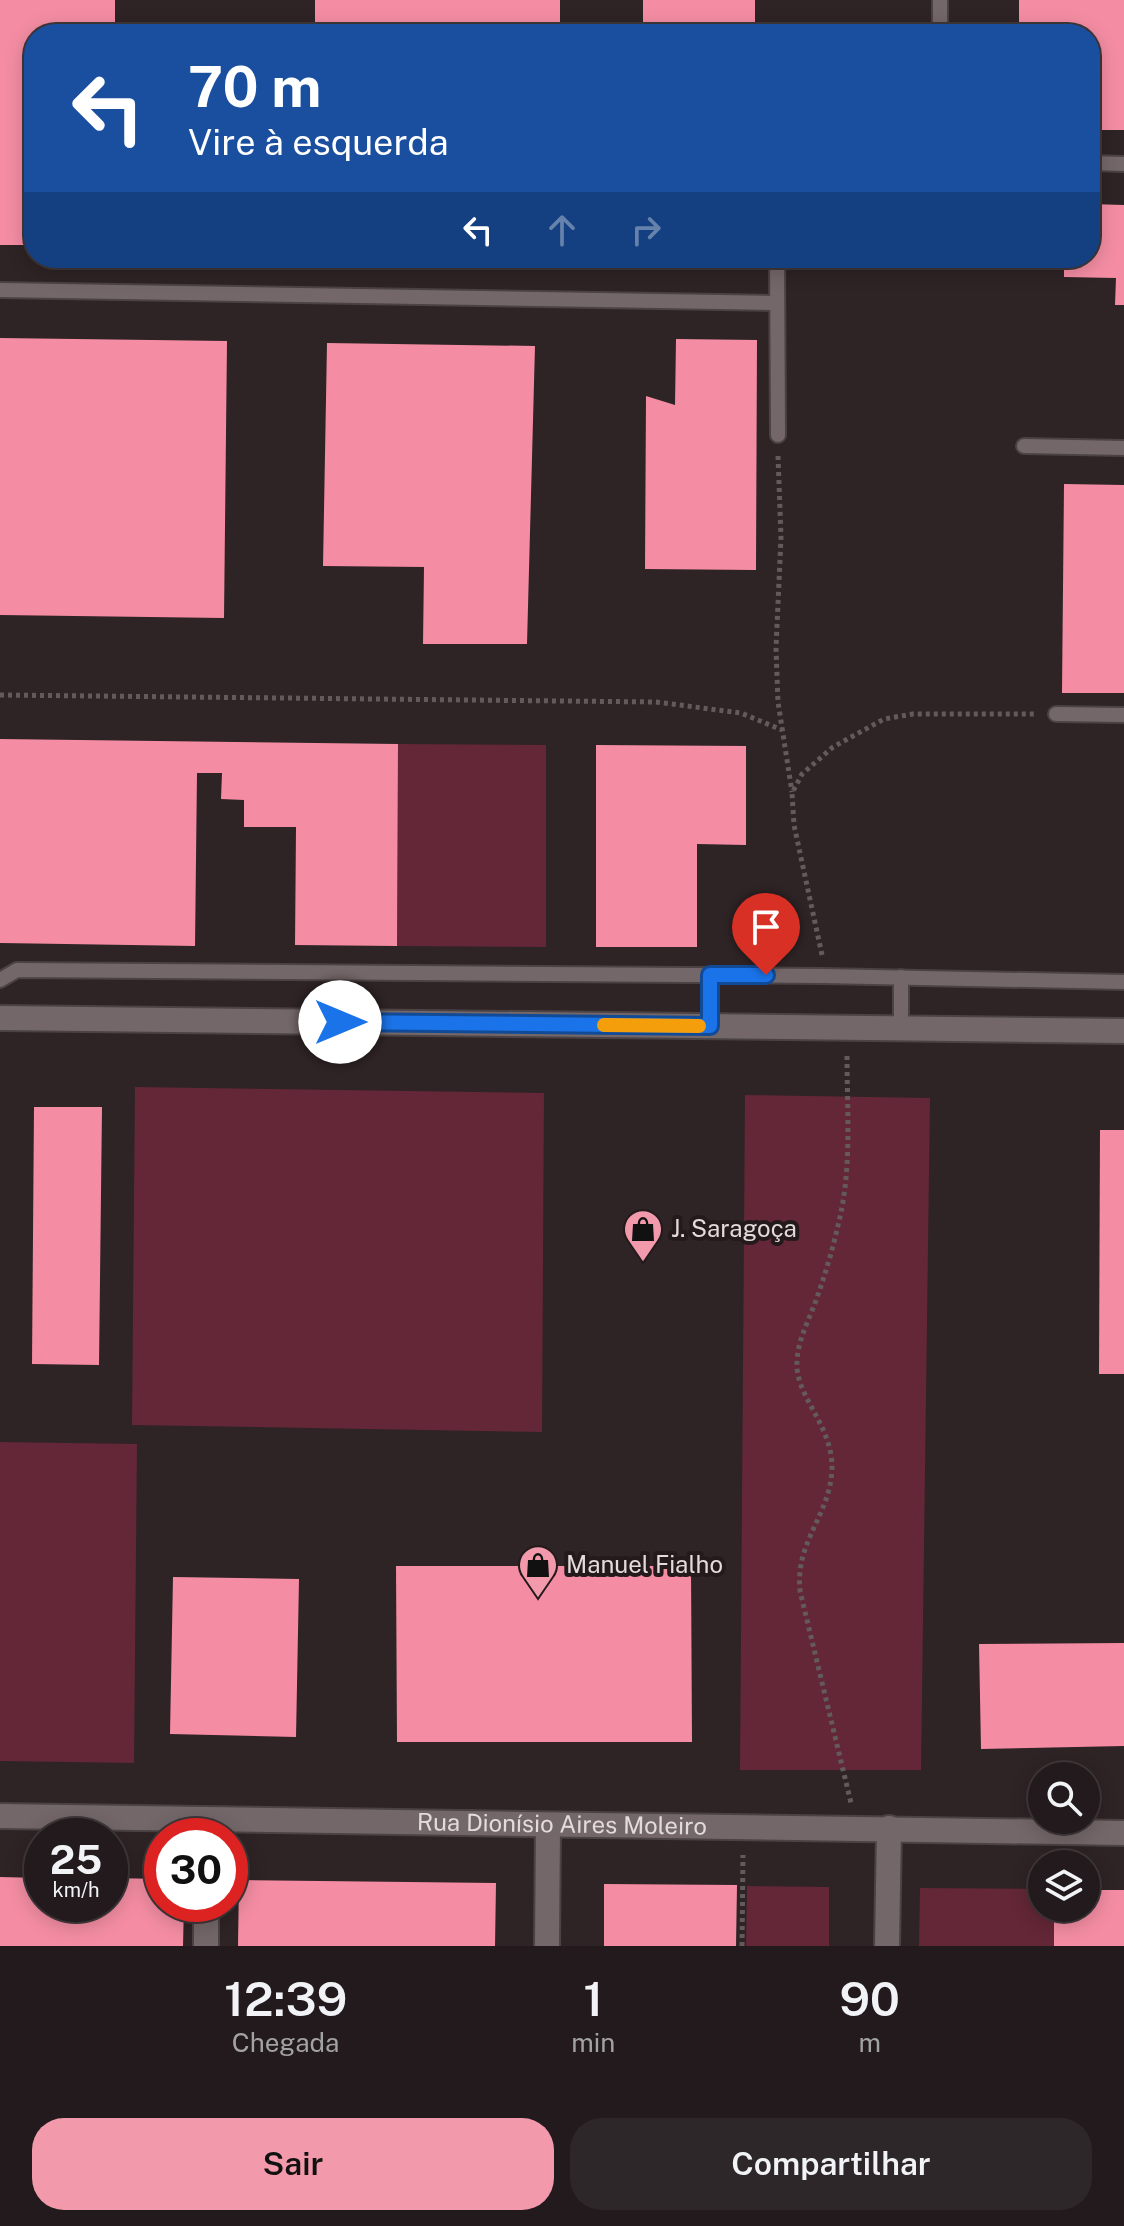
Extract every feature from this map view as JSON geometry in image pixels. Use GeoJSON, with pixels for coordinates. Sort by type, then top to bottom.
{"type":"FeatureCollection","features":[{"type":"Feature","properties":{"kind":"street"},"geometry":{"type":"LineString","coordinates":[[0,1018],[1124,1031]]}},
{"type":"Feature","properties":{"kind":"street","name":"Rua Dionísio Aires Moleiro"},"geometry":{"type":"LineString","coordinates":[[0,1816],[144,1824]]}},
{"type":"Feature","properties":{"kind":"street"},"geometry":{"type":"LineString","coordinates":[[547,1946],[548,1826]]}},
{"type":"Feature","properties":{"kind":"street","name":"Rua Dionísio Aires Moleiro"},"geometry":{"type":"LineString","coordinates":[[248,1828],[743,1827],[1124,1833]]}},
{"type":"Feature","properties":{"kind":"street"},"geometry":{"type":"LineString","coordinates":[[887,1946],[889,1828]]}},
{"type":"Feature","properties":{"kind":"street"},"geometry":{"type":"LineString","coordinates":[[206,1922],[206,1946]]}},
{"type":"Feature","properties":{"kind":"lane"},"geometry":{"type":"LineString","coordinates":[[940,0],[940,24]]}},
{"type":"Feature","properties":{"kind":"lane"},"geometry":{"type":"LineString","coordinates":[[1100,163],[1124,164]]}},
{"type":"Feature","properties":{"kind":"lane"},"geometry":{"type":"LineString","coordinates":[[777,268],[778,435]]}},
{"type":"Feature","properties":{"kind":"lane"},"geometry":{"type":"LineString","coordinates":[[0,290],[777,303]]}},
{"type":"Feature","properties":{"kind":"lane"},"geometry":{"type":"LineString","coordinates":[[1024,446],[1124,448]]}},
{"type":"Feature","properties":{"kind":"lane"},"geometry":{"type":"LineString","coordinates":[[1056,714],[1124,715]]}},
{"type":"Feature","properties":{"kind":"lane"},"geometry":{"type":"LineString","coordinates":[[0,980],[17,970],[823,976],[1124,982]]}},
{"type":"Feature","properties":{"kind":"lane"},"geometry":{"type":"LineString","coordinates":[[710,975],[710,1026]]}},
{"type":"Feature","properties":{"kind":"lane"},"geometry":{"type":"LineString","coordinates":[[901,977],[901,1028]]}},
{"type":"Feature","properties":{"kind":"path"},"geometry":{"type":"LineString","coordinates":[[778,435],[781,537],[776,648],[778,702],[794,825],[822,958],[823,976]]}},
{"type":"Feature","properties":{"kind":"path"},"geometry":{"type":"LineString","coordinates":[[0,695],[656,702],[741,713],[782,730]]}},
{"type":"Feature","properties":{"kind":"path"},"geometry":{"type":"LineString","coordinates":[[792,793],[802,774],[833,747],[884,719],[913,714],[1056,714]]}},
{"type":"Feature","properties":{"kind":"path"},"geometry":{"type":"LineString","coordinates":[[847,1027],[848,1147],[840,1218],[796,1362],[798,1376],[829,1442],[832,1467],[829,1493],[805,1544],[798,1571],[800,1591],[858,1828]]}},
{"type":"Feature","properties":{"kind":"path"},"geometry":{"type":"LineString","coordinates":[[742,1946],[743,1827]]}},
{"type":"Feature","properties":{"kind":"shaded area"},"geometry":{"type":"Polygon","coordinates":[[[398,744],[546,745],[546,947],[397,946],[398,744]]]}},
{"type":"Feature","properties":{"kind":"shaded area"},"geometry":{"type":"Polygon","coordinates":[[[135,1087],[544,1093],[542,1432],[132,1425],[135,1087]]]}},
{"type":"Feature","properties":{"kind":"shaded area"},"geometry":{"type":"Polygon","coordinates":[[[745,1095],[930,1098],[921,1770],[740,1770],[745,1095]]]}},
{"type":"Feature","properties":{"kind":"shaded area"},"geometry":{"type":"Polygon","coordinates":[[[0,1442],[137,1444],[134,1763],[0,1761],[0,1442]]]}},
{"type":"Feature","properties":{"kind":"shaded area"},"geometry":{"type":"Polygon","coordinates":[[[747,1886],[829,1887],[829,1946],[746,1946],[747,1886]]]}},
{"type":"Feature","properties":{"kind":"shaded area"},"geometry":{"type":"Polygon","coordinates":[[[920,1888],[1028,1889],[1028,1922],[1054,1922],[1054,1946],[919,1946],[920,1888]]]}},
{"type":"Feature","properties":{"kind":"building"},"geometry":{"type":"Polygon","coordinates":[[[0,0],[115,0],[115,24],[24,24],[24,245],[0,245],[0,0]]]}},
{"type":"Feature","properties":{"kind":"building"},"geometry":{"type":"Polygon","coordinates":[[[315,0],[560,0],[560,24],[315,24],[315,0]]]}},
{"type":"Feature","properties":{"kind":"building"},"geometry":{"type":"Polygon","coordinates":[[[643,0],[755,0],[755,24],[643,24],[643,0]]]}},
{"type":"Feature","properties":{"kind":"building"},"geometry":{"type":"Polygon","coordinates":[[[1019,0],[1124,0],[1124,130],[1100,130],[1100,24],[1019,24],[1019,0]]]}},
{"type":"Feature","properties":{"kind":"building"},"geometry":{"type":"Polygon","coordinates":[[[1100,204],[1124,205],[1124,305],[1115,305],[1116,278],[1064,277],[1064,268],[1100,268],[1100,204]]]}},
{"type":"Feature","properties":{"kind":"building"},"geometry":{"type":"Polygon","coordinates":[[[0,338],[227,341],[224,618],[0,615],[0,338]]]}},
{"type":"Feature","properties":{"kind":"building"},"geometry":{"type":"Polygon","coordinates":[[[676,339],[757,340],[756,570],[645,569],[646,396],[675,405],[676,339]]]}},
{"type":"Feature","properties":{"kind":"building"},"geometry":{"type":"Polygon","coordinates":[[[327,343],[535,346],[527,644],[423,644],[424,567],[323,566],[327,343]]]}},
{"type":"Feature","properties":{"kind":"building"},"geometry":{"type":"Polygon","coordinates":[[[1064,484],[1124,485],[1124,693],[1062,693],[1064,484]]]}},
{"type":"Feature","properties":{"kind":"building"},"geometry":{"type":"Polygon","coordinates":[[[0,739],[398,744],[397,946],[295,945],[296,827],[244,827],[244,800],[221,799],[222,773],[197,773],[195,946],[0,943],[0,739]]]}},
{"type":"Feature","properties":{"kind":"building"},"geometry":{"type":"Polygon","coordinates":[[[596,745],[746,746],[746,845],[697,844],[697,947],[596,947],[596,745]]]}},
{"type":"Feature","properties":{"kind":"building"},"geometry":{"type":"Polygon","coordinates":[[[769,919],[793,919],[793,944],[771,945],[769,919]]]}},
{"type":"Feature","properties":{"kind":"building"},"geometry":{"type":"Polygon","coordinates":[[[34,1107],[102,1107],[99,1365],[32,1364],[34,1107]]]}},
{"type":"Feature","properties":{"kind":"building"},"geometry":{"type":"Polygon","coordinates":[[[1100,1130],[1124,1130],[1124,1374],[1099,1374],[1100,1130]]]}},
{"type":"Feature","properties":{"kind":"building"},"geometry":{"type":"Polygon","coordinates":[[[396,1566],[691,1566],[692,1742],[397,1742],[396,1566]]]}},
{"type":"Feature","properties":{"kind":"building"},"geometry":{"type":"Polygon","coordinates":[[[173,1577],[299,1579],[296,1737],[170,1734],[173,1577]]]}},
{"type":"Feature","properties":{"kind":"building"},"geometry":{"type":"Polygon","coordinates":[[[1124,1643],[1124,1746],[981,1749],[979,1644],[1124,1643]]]}},
{"type":"Feature","properties":{"kind":"building"},"geometry":{"type":"Polygon","coordinates":[[[0,1877],[24,1878],[24,1922],[128,1922],[128,1878],[144,1879],[144,1922],[184,1922],[183,1946],[0,1946],[0,1877]]]}},
{"type":"Feature","properties":{"kind":"building"},"geometry":{"type":"Polygon","coordinates":[[[248,1880],[496,1883],[495,1946],[238,1946],[238,1922],[248,1922],[248,1880]]]}},
{"type":"Feature","properties":{"kind":"building"},"geometry":{"type":"Polygon","coordinates":[[[604,1884],[737,1885],[736,1946],[604,1946],[604,1884]]]}},
{"type":"Feature","properties":{"kind":"building"},"geometry":{"type":"Polygon","coordinates":[[[1100,1890],[1124,1890],[1124,1946],[1054,1946],[1054,1922],[1100,1922],[1100,1890]]]}},
{"type":"Feature","properties":{"kind":"slow traffic"},"geometry":{"type":"LineString","coordinates":[[604,1025],[699,1026]]}},
{"type":"Feature","properties":{"kind":"place","name":"J. Saragoça"},"geometry":{"type":"Point","coordinates":[643,1263]}},
{"type":"Feature","properties":{"kind":"place","name":"Manuel Fialho"},"geometry":{"type":"Point","coordinates":[538,1599]}},
{"type":"Feature","properties":{"kind":"route"},"geometry":{"type":"LineString","coordinates":[[340,1022],[710,1026],[710,975],[766,975]]}}]}
